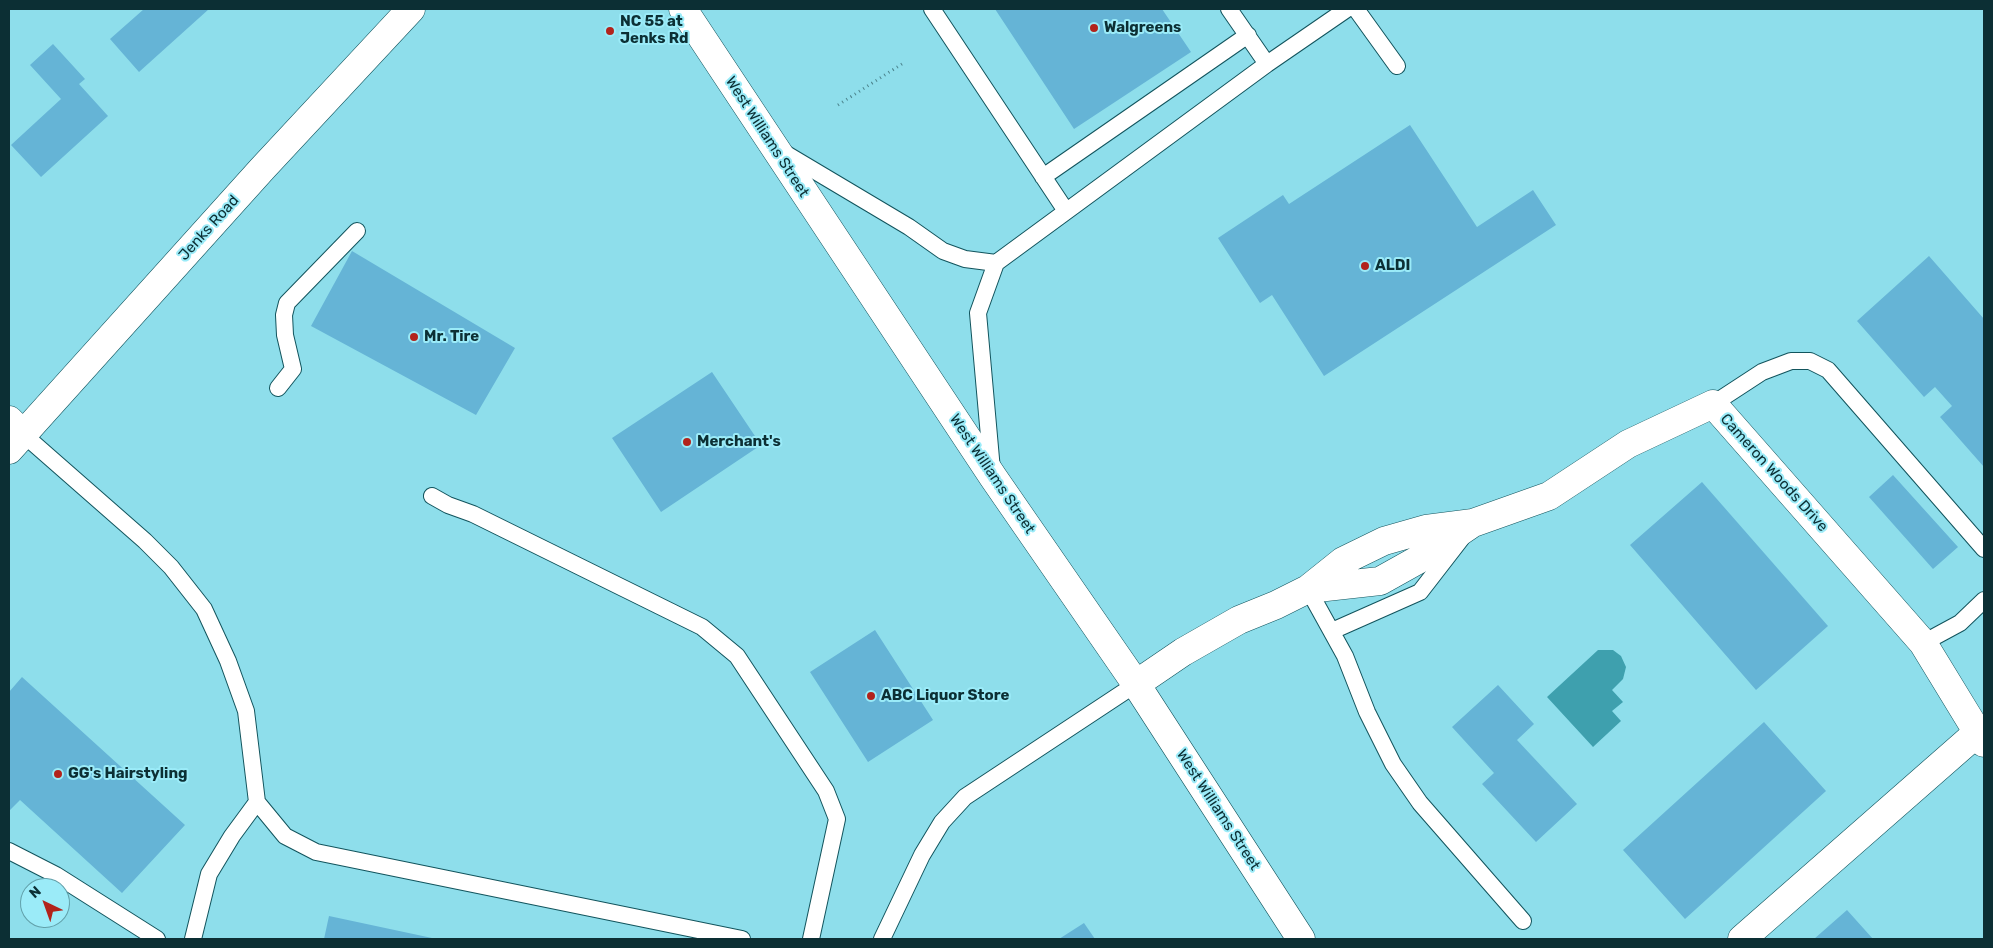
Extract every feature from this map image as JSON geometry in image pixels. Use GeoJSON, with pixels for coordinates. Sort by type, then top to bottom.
{"type":"FeatureCollection","features":[{"type":"Feature","properties":{"kind":"street","name":"Jenks Road"},"geometry":{"type":"LineString","coordinates":[[14,435],[410,9]]}},
{"type":"Feature","properties":{"kind":"street","name":"West Williams Street"},"geometry":{"type":"LineString","coordinates":[[683,9],[992,477],[1136,684],[1301,939]]}},
{"type":"Feature","properties":{"kind":"street","name":"Cameron Woods Drive"},"geometry":{"type":"LineString","coordinates":[[1136,684],[1183,652],[1238,620],[1276,605],[1308,589],[1380,581],[1423,557],[1473,523],[1549,496],[1628,444],[1713,404],[1923,643],[1981,738],[1742,939]]}},
{"type":"Feature","properties":{"kind":"lane"},"geometry":{"type":"LineString","coordinates":[[932,9],[1066,211]]}},
{"type":"Feature","properties":{"kind":"lane"},"geometry":{"type":"LineString","coordinates":[[1229,9],[1268,64]]}},
{"type":"Feature","properties":{"kind":"lane"},"geometry":{"type":"LineString","coordinates":[[992,477],[978,313],[996,262],[1268,64],[1347,9]]}},
{"type":"Feature","properties":{"kind":"lane"},"geometry":{"type":"LineString","coordinates":[[1356,9],[1397,66]]}},
{"type":"Feature","properties":{"kind":"lane"},"geometry":{"type":"LineString","coordinates":[[1043,177],[1248,35]]}},
{"type":"Feature","properties":{"kind":"lane"},"geometry":{"type":"LineString","coordinates":[[773,146],[909,227],[943,251],[965,259],[996,262]]}},
{"type":"Feature","properties":{"kind":"lane"},"geometry":{"type":"LineString","coordinates":[[278,388],[293,369],[285,335],[284,315],[287,303],[357,230]]}},
{"type":"Feature","properties":{"kind":"lane"},"geometry":{"type":"LineString","coordinates":[[1713,404],[1762,372],[1791,361],[1810,361],[1828,370],[1984,549]]}},
{"type":"Feature","properties":{"kind":"lane"},"geometry":{"type":"LineString","coordinates":[[14,435],[145,541],[171,567],[204,609],[228,661],[246,711],[257,802],[285,836],[316,852],[742,939]]}},
{"type":"Feature","properties":{"kind":"lane"},"geometry":{"type":"LineString","coordinates":[[432,496],[448,505],[473,514],[702,627],[737,656],[826,792],[837,819],[811,939]]}},
{"type":"Feature","properties":{"kind":"lane"},"geometry":{"type":"LineString","coordinates":[[1332,631],[1420,592],[1473,523]]}},
{"type":"Feature","properties":{"kind":"lane"},"geometry":{"type":"LineString","coordinates":[[1308,589],[1345,656],[1367,712],[1393,764],[1420,803],[1523,921]]}},
{"type":"Feature","properties":{"kind":"lane"},"geometry":{"type":"LineString","coordinates":[[1923,643],[1960,623],[1984,600]]}},
{"type":"Feature","properties":{"kind":"lane"},"geometry":{"type":"LineString","coordinates":[[882,939],[922,855],[942,822],[965,797],[1136,684]]}},
{"type":"Feature","properties":{"kind":"lane"},"geometry":{"type":"LineString","coordinates":[[193,939],[209,874],[232,836],[257,802]]}},
{"type":"Feature","properties":{"kind":"lane"},"geometry":{"type":"LineString","coordinates":[[9,851],[56,874],[157,939]]}},
{"type":"Feature","properties":{"kind":"path"},"geometry":{"type":"LineString","coordinates":[[838,105],[905,62]]}},
{"type":"Feature","properties":{"kind":"water"},"geometry":{"type":"Polygon","coordinates":[[[1598,650],[1613,650],[1621,656],[1626,667],[1623,679],[1612,690],[1623,702],[1612,711],[1621,721],[1593,747],[1547,697],[1598,650]]]}},
{"type":"Feature","properties":{"kind":"building"},"geometry":{"type":"Polygon","coordinates":[[[144,9],[209,9],[139,72],[110,39],[144,9]]]}},
{"type":"Feature","properties":{"kind":"building","name":"Walgreens"},"geometry":{"type":"Polygon","coordinates":[[[995,9],[1162,9],[1191,52],[1074,129],[995,9]]]}},
{"type":"Feature","properties":{"kind":"building"},"geometry":{"type":"Polygon","coordinates":[[[53,44],[85,79],[79,84],[108,116],[41,177],[11,145],[61,99],[30,65],[53,44]]]}},
{"type":"Feature","properties":{"kind":"building","name":"ALDI"},"geometry":{"type":"Polygon","coordinates":[[[1410,125],[1477,227],[1533,190],[1556,225],[1324,376],[1272,295],[1260,303],[1218,238],[1283,195],[1289,204],[1410,125]]]}},
{"type":"Feature","properties":{"kind":"building","name":"Mr. Tire"},"geometry":{"type":"Polygon","coordinates":[[[352,251],[515,348],[476,415],[311,326],[352,251]]]}},
{"type":"Feature","properties":{"kind":"building"},"geometry":{"type":"Polygon","coordinates":[[[1929,256],[1984,319],[1984,467],[1940,417],[1952,406],[1935,387],[1924,397],[1857,321],[1929,256]]]}},
{"type":"Feature","properties":{"kind":"building","name":"Merchant's"},"geometry":{"type":"Polygon","coordinates":[[[712,372],[761,445],[661,512],[612,438],[712,372]]]}},
{"type":"Feature","properties":{"kind":"building"},"geometry":{"type":"Polygon","coordinates":[[[1893,475],[1958,547],[1933,569],[1869,497],[1893,475]]]}},
{"type":"Feature","properties":{"kind":"building"},"geometry":{"type":"Polygon","coordinates":[[[1702,482],[1828,626],[1756,690],[1630,545],[1702,482]]]}},
{"type":"Feature","properties":{"kind":"building","name":"ABC Liquor Store"},"geometry":{"type":"Polygon","coordinates":[[[875,630],[933,720],[868,762],[810,672],[875,630]]]}},
{"type":"Feature","properties":{"kind":"building"},"geometry":{"type":"Polygon","coordinates":[[[22,677],[185,825],[122,893],[20,800],[9,811],[9,692],[22,677]]]}},
{"type":"Feature","properties":{"kind":"building"},"geometry":{"type":"Polygon","coordinates":[[[1498,685],[1534,724],[1517,740],[1577,804],[1536,842],[1482,784],[1494,773],[1452,727],[1498,685]]]}},
{"type":"Feature","properties":{"kind":"building"},"geometry":{"type":"Polygon","coordinates":[[[1764,722],[1826,791],[1685,919],[1623,850],[1764,722]]]}},
{"type":"Feature","properties":{"kind":"building"},"geometry":{"type":"Polygon","coordinates":[[[1847,910],[1873,939],[1814,939],[1847,910]]]}},
{"type":"Feature","properties":{"kind":"building"},"geometry":{"type":"Polygon","coordinates":[[[329,916],[432,938],[432,939],[324,939],[329,916]]]}},
{"type":"Feature","properties":{"kind":"building"},"geometry":{"type":"Polygon","coordinates":[[[1084,923],[1095,939],[1059,939],[1084,923]]]}},
{"type":"Feature","properties":{"kind":"place","name":"Walgreens"},"geometry":{"type":"Point","coordinates":[1094,28]}},
{"type":"Feature","properties":{"kind":"place","name":"NC 55 at Jenks Rd"},"geometry":{"type":"Point","coordinates":[610,31]}},
{"type":"Feature","properties":{"kind":"place","name":"ALDI"},"geometry":{"type":"Point","coordinates":[1365,266]}},
{"type":"Feature","properties":{"kind":"place","name":"Mr. Tire"},"geometry":{"type":"Point","coordinates":[414,337]}},
{"type":"Feature","properties":{"kind":"place","name":"Merchant's"},"geometry":{"type":"Point","coordinates":[687,442]}},
{"type":"Feature","properties":{"kind":"place","name":"ABC Liquor Store"},"geometry":{"type":"Point","coordinates":[871,696]}},
{"type":"Feature","properties":{"kind":"place","name":"GG's Hairstyling"},"geometry":{"type":"Point","coordinates":[58,774]}}]}
